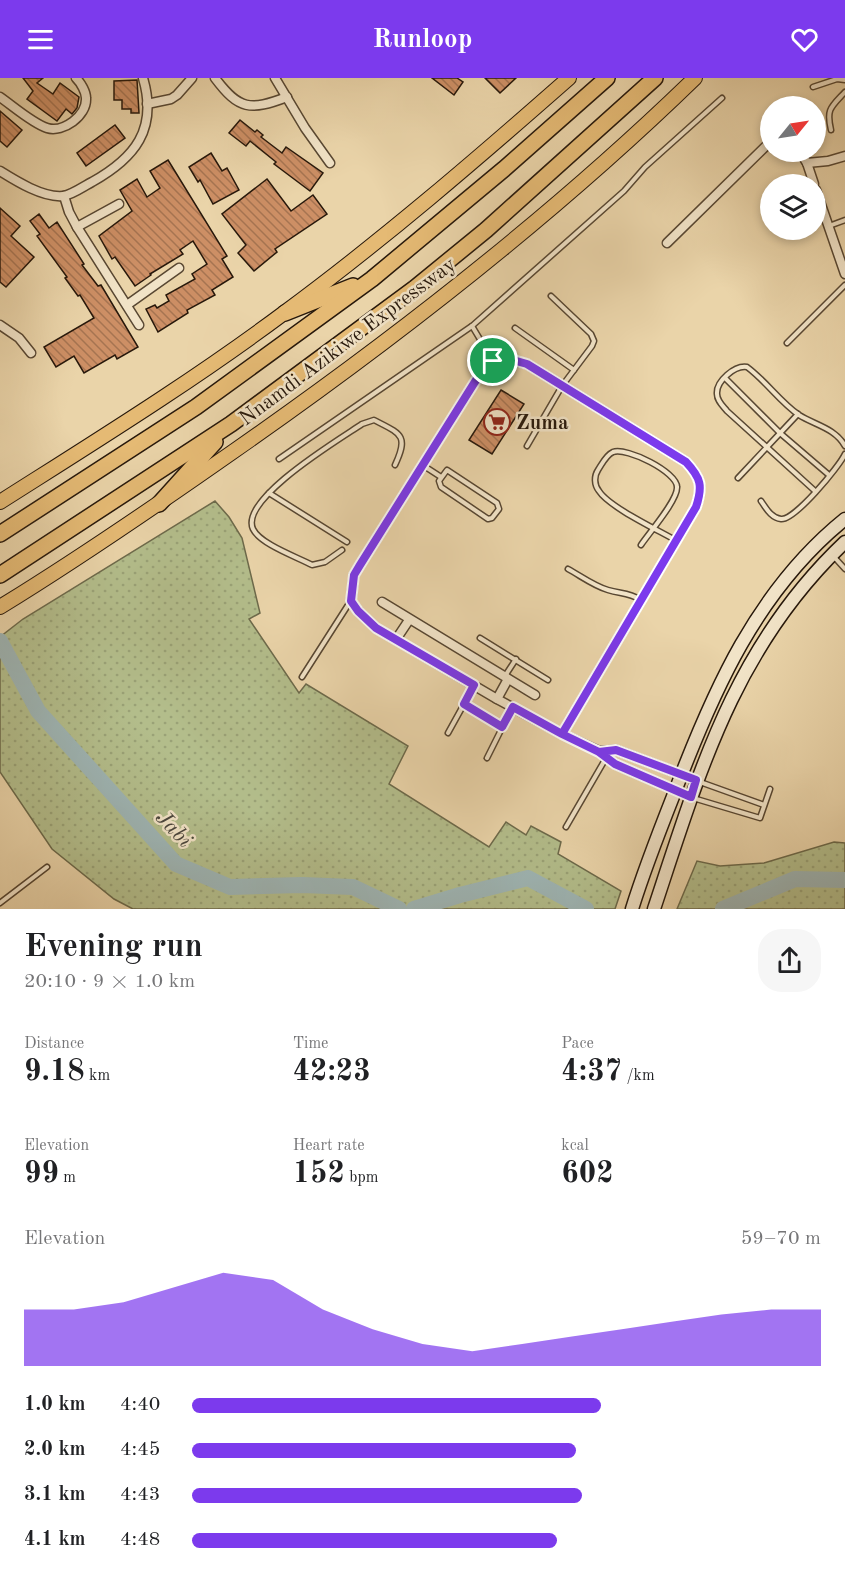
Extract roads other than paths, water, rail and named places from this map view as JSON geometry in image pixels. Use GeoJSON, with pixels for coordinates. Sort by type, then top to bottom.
{"type":"FeatureCollection","features":[{"type":"Feature","properties":{"kind":"highway"},"geometry":{"type":"LineString","coordinates":[[0,502],[179,387],[285,313],[480,156],[569,78]]}},
{"type":"Feature","properties":{"kind":"highway","name":"Nnamdi Azikiwe Expressway"},"geometry":{"type":"LineString","coordinates":[[2,533],[196,407],[372,279],[504,169],[607,78]]}},
{"type":"Feature","properties":{"kind":"highway","name":"Nnamdi Azikiwe Expressway"},"geometry":{"type":"LineString","coordinates":[[0,575],[231,424],[424,280],[486,230],[655,78]]}},
{"type":"Feature","properties":{"kind":"highway","name":"Nnamdi Azikiwe Expressway"},"geometry":{"type":"LineString","coordinates":[[0,607],[159,504],[318,393],[434,306],[548,211],[695,78]]}},
{"type":"Feature","properties":{"kind":"highway"},"geometry":{"type":"LineString","coordinates":[[285,313],[372,279]]}},
{"type":"Feature","properties":{"kind":"highway"},"geometry":{"type":"LineString","coordinates":[[159,504],[231,424]]}},
{"type":"Feature","properties":{"kind":"main road"},"geometry":{"type":"LineString","coordinates":[[632,909],[711,699],[761,613],[798,565],[845,519]]}},
{"type":"Feature","properties":{"kind":"main road"},"geometry":{"type":"LineString","coordinates":[[654,909],[696,780],[718,725],[745,671],[776,621],[845,542]]}},
{"type":"Feature","properties":{"kind":"street"},"geometry":{"type":"LineString","coordinates":[[0,97],[47,128],[59,128],[73,121],[85,109],[87,97],[76,78]]}},
{"type":"Feature","properties":{"kind":"street"},"geometry":{"type":"LineString","coordinates":[[0,171],[21,184],[42,192],[64,196],[110,171],[140,142],[148,122],[143,78]]}},
{"type":"Feature","properties":{"kind":"street"},"geometry":{"type":"LineString","coordinates":[[147,104],[177,96],[192,78]]}},
{"type":"Feature","properties":{"kind":"street"},"geometry":{"type":"LineString","coordinates":[[215,78],[224,90],[239,103],[254,107],[286,97]]}},
{"type":"Feature","properties":{"kind":"street"},"geometry":{"type":"LineString","coordinates":[[275,78],[305,128],[330,163]]}},
{"type":"Feature","properties":{"kind":"street"},"geometry":{"type":"LineString","coordinates":[[667,243],[760,152]]}},
{"type":"Feature","properties":{"kind":"street"},"geometry":{"type":"LineString","coordinates":[[811,174],[807,163],[828,161],[845,156]]}},
{"type":"Feature","properties":{"kind":"street"},"geometry":{"type":"LineString","coordinates":[[64,196],[77,227],[139,325]]}},
{"type":"Feature","properties":{"kind":"street"},"geometry":{"type":"LineString","coordinates":[[77,227],[119,204]]}},
{"type":"Feature","properties":{"kind":"street"},"geometry":{"type":"LineString","coordinates":[[826,218],[841,250],[845,274]]}},
{"type":"Feature","properties":{"kind":"street"},"geometry":{"type":"LineString","coordinates":[[126,305],[179,268]]}},
{"type":"Feature","properties":{"kind":"street"},"geometry":{"type":"LineString","coordinates":[[0,325],[19,338],[31,353]]}},
{"type":"Feature","properties":{"kind":"street"},"geometry":{"type":"LineString","coordinates":[[562,734],[696,507],[700,482],[696,473],[686,462],[527,364],[506,358],[493,361],[483,369],[354,575],[351,601],[376,628],[397,638],[497,699],[562,734],[602,754],[615,764],[691,797]]}},
{"type":"Feature","properties":{"kind":"street"},"geometry":{"type":"LineString","coordinates":[[382,602],[534,695]]}},
{"type":"Feature","properties":{"kind":"street"},"geometry":{"type":"LineString","coordinates":[[397,638],[409,620]]}},
{"type":"Feature","properties":{"kind":"street"},"geometry":{"type":"LineString","coordinates":[[497,699],[506,678]]}},
{"type":"Feature","properties":{"kind":"street"},"geometry":{"type":"LineString","coordinates":[[602,754],[616,750],[696,780]]}},
{"type":"Feature","properties":{"kind":"lane"},"geometry":{"type":"LineString","coordinates":[[813,87],[837,79],[845,80]]}},
{"type":"Feature","properties":{"kind":"lane"},"geometry":{"type":"LineString","coordinates":[[831,130],[828,116],[830,108],[845,92]]}},
{"type":"Feature","properties":{"kind":"lane"},"geometry":{"type":"LineString","coordinates":[[279,459],[472,326],[624,191],[645,167],[722,98]]}},
{"type":"Feature","properties":{"kind":"lane"},"geometry":{"type":"LineString","coordinates":[[829,227],[845,220]]}},
{"type":"Feature","properties":{"kind":"lane"},"geometry":{"type":"LineString","coordinates":[[787,343],[845,285]]}},
{"type":"Feature","properties":{"kind":"lane"},"geometry":{"type":"LineString","coordinates":[[527,446],[562,386],[594,341],[591,334],[551,296]]}},
{"type":"Feature","properties":{"kind":"lane"},"geometry":{"type":"LineString","coordinates":[[472,326],[493,361]]}},
{"type":"Feature","properties":{"kind":"lane"},"geometry":{"type":"LineString","coordinates":[[515,328],[574,370]]}},
{"type":"Feature","properties":{"kind":"lane"},"geometry":{"type":"LineString","coordinates":[[816,491],[767,449],[719,402],[716,394],[718,386],[734,369],[747,367],[798,414],[838,436],[845,446]]}},
{"type":"Feature","properties":{"kind":"lane"},"geometry":{"type":"LineString","coordinates":[[725,378],[780,433],[829,475]]}},
{"type":"Feature","properties":{"kind":"lane"},"geometry":{"type":"LineString","coordinates":[[738,478],[798,414]]}},
{"type":"Feature","properties":{"kind":"lane"},"geometry":{"type":"LineString","coordinates":[[342,550],[325,561],[312,565],[260,538],[253,528],[252,520],[262,500],[280,481],[362,424],[374,420],[395,430],[402,439],[403,448],[395,465]]}},
{"type":"Feature","properties":{"kind":"lane"},"geometry":{"type":"LineString","coordinates":[[640,545],[653,527],[677,494],[675,479],[631,454],[612,452],[595,474],[595,483],[599,492],[610,502],[653,527],[676,540]]}},
{"type":"Feature","properties":{"kind":"lane"},"geometry":{"type":"LineString","coordinates":[[761,501],[771,514],[779,519],[788,518],[816,491],[845,454]]}},
{"type":"Feature","properties":{"kind":"lane"},"geometry":{"type":"LineString","coordinates":[[422,465],[441,477]]}},
{"type":"Feature","properties":{"kind":"lane"},"geometry":{"type":"LineString","coordinates":[[444,471],[450,471],[497,503],[499,509],[492,518],[488,519],[441,487],[439,481],[441,477],[444,471]]}},
{"type":"Feature","properties":{"kind":"lane"},"geometry":{"type":"LineString","coordinates":[[269,493],[347,542]]}},
{"type":"Feature","properties":{"kind":"lane"},"geometry":{"type":"LineString","coordinates":[[832,555],[845,569]]}},
{"type":"Feature","properties":{"kind":"lane"},"geometry":{"type":"LineString","coordinates":[[568,569],[600,587],[630,593],[641,600]]}},
{"type":"Feature","properties":{"kind":"lane"},"geometry":{"type":"LineString","coordinates":[[302,677],[351,601]]}},
{"type":"Feature","properties":{"kind":"lane"},"geometry":{"type":"LineString","coordinates":[[480,638],[548,680]]}},
{"type":"Feature","properties":{"kind":"lane"},"geometry":{"type":"LineString","coordinates":[[506,678],[516,659]]}},
{"type":"Feature","properties":{"kind":"lane"},"geometry":{"type":"LineString","coordinates":[[448,733],[474,685]]}},
{"type":"Feature","properties":{"kind":"lane"},"geometry":{"type":"LineString","coordinates":[[464,704],[502,727]]}},
{"type":"Feature","properties":{"kind":"lane"},"geometry":{"type":"LineString","coordinates":[[487,758],[513,707]]}},
{"type":"Feature","properties":{"kind":"lane"},"geometry":{"type":"LineString","coordinates":[[566,827],[602,754]]}},
{"type":"Feature","properties":{"kind":"lane"},"geometry":{"type":"LineString","coordinates":[[696,780],[764,805]]}},
{"type":"Feature","properties":{"kind":"lane"},"geometry":{"type":"LineString","coordinates":[[691,797],[760,818],[770,789]]}},
{"type":"Feature","properties":{"kind":"lane"},"geometry":{"type":"LineString","coordinates":[[0,903],[47,867]]}},
{"type":"Feature","properties":{"kind":"waterway","name":"Jabi"},"geometry":{"type":"LineString","coordinates":[[0,641],[38,711],[176,864],[230,887],[302,885],[353,887],[399,909]]}},
{"type":"Feature","properties":{"kind":"waterway"},"geometry":{"type":"LineString","coordinates":[[414,909],[528,878],[586,909]]}},
{"type":"Feature","properties":{"kind":"waterway"},"geometry":{"type":"LineString","coordinates":[[723,909],[795,879],[845,880]]}},
{"type":"Feature","properties":{"kind":"place","name":"Zuma"},"geometry":{"type":"Point","coordinates":[497,422]}}]}
